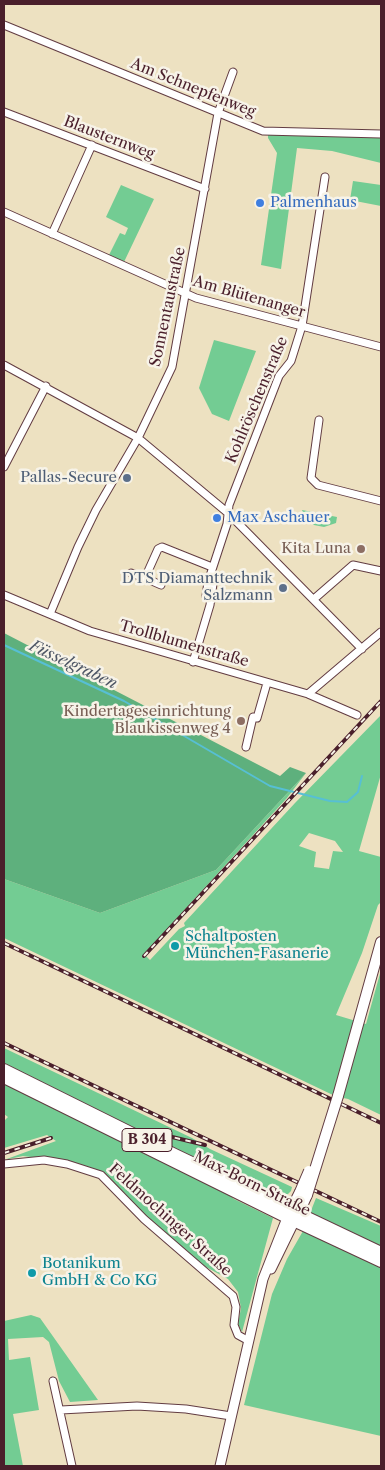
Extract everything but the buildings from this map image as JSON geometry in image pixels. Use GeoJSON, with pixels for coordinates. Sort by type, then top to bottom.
{"type":"FeatureCollection","features":[{"type":"Feature","properties":{"kind":"main road"},"geometry":{"type":"LineString","coordinates":[[293,1215],[304,1193],[338,1096],[381,942]]}},
{"type":"Feature","properties":{"kind":"main road","name":"Max-Born-Straße"},"geometry":{"type":"LineString","coordinates":[[4,1069],[175,1154],[381,1262]]}},
{"type":"Feature","properties":{"kind":"main road","name":"Max-Born-Straße"},"geometry":{"type":"LineString","coordinates":[[4,1078],[293,1215],[381,1252]]}},
{"type":"Feature","properties":{"kind":"street","name":"Am Schnepfenweg"},"geometry":{"type":"LineString","coordinates":[[4,25],[268,132],[332,131],[381,134]]}},
{"type":"Feature","properties":{"kind":"street","name":"Sonnentaustraße"},"geometry":{"type":"LineString","coordinates":[[50,614],[96,510],[138,438],[172,367],[218,113],[233,72]]}},
{"type":"Feature","properties":{"kind":"street","name":"Blausternweg"},"geometry":{"type":"LineString","coordinates":[[4,112],[205,189]]}},
{"type":"Feature","properties":{"kind":"street"},"geometry":{"type":"LineString","coordinates":[[52,234],[92,145]]}},
{"type":"Feature","properties":{"kind":"street","name":"Kohlröschenstraße"},"geometry":{"type":"LineString","coordinates":[[194,662],[211,601],[206,596],[208,582],[227,524],[228,513],[262,418],[280,376],[291,361],[302,326],[325,178]]}},
{"type":"Feature","properties":{"kind":"street","name":"Am Blütenanger"},"geometry":{"type":"LineString","coordinates":[[4,212],[186,294],[228,308],[381,347]]}},
{"type":"Feature","properties":{"kind":"street"},"geometry":{"type":"LineString","coordinates":[[4,364],[138,438],[228,513],[362,649]]}},
{"type":"Feature","properties":{"kind":"street"},"geometry":{"type":"LineString","coordinates":[[4,466],[46,386]]}},
{"type":"Feature","properties":{"kind":"street"},"geometry":{"type":"LineString","coordinates":[[319,420],[311,478],[322,487],[381,501]]}},
{"type":"Feature","properties":{"kind":"street"},"geometry":{"type":"LineString","coordinates":[[145,578],[158,549],[162,547],[212,568]]}},
{"type":"Feature","properties":{"kind":"street"},"geometry":{"type":"LineString","coordinates":[[314,599],[353,566],[381,571]]}},
{"type":"Feature","properties":{"kind":"street"},"geometry":{"type":"LineString","coordinates":[[131,573],[161,586]]}},
{"type":"Feature","properties":{"kind":"street","name":"Trollblumenstraße"},"geometry":{"type":"LineString","coordinates":[[4,595],[90,631],[308,694],[358,715]]}},
{"type":"Feature","properties":{"kind":"street"},"geometry":{"type":"LineString","coordinates":[[308,694],[381,632]]}},
{"type":"Feature","properties":{"kind":"street"},"geometry":{"type":"LineString","coordinates":[[246,747],[253,717],[257,718],[267,683]]}},
{"type":"Feature","properties":{"kind":"street","name":"Feldmochinger Straße"},"geometry":{"type":"LineString","coordinates":[[4,1164],[44,1160],[67,1164],[101,1175],[144,1220],[233,1296],[236,1307],[234,1325],[238,1334],[249,1341]]}},
{"type":"Feature","properties":{"kind":"street"},"geometry":{"type":"LineString","coordinates":[[220,1466],[261,1292],[293,1215]]}},
{"type":"Feature","properties":{"kind":"street"},"geometry":{"type":"LineString","coordinates":[[54,1381],[72,1466]]}},
{"type":"Feature","properties":{"kind":"street"},"geometry":{"type":"LineString","coordinates":[[61,1410],[137,1406],[231,1416]]}},
{"type":"Feature","properties":{"kind":"green space"},"geometry":{"type":"Polygon","coordinates":[[[268,133],[381,135],[381,163],[332,151],[297,148],[281,269],[261,265],[277,153],[268,138],[268,133]]]}},
{"type":"Feature","properties":{"kind":"green space"},"geometry":{"type":"Polygon","coordinates":[[[353,181],[381,185],[381,206],[350,200],[353,181]]]}},
{"type":"Feature","properties":{"kind":"green space"},"geometry":{"type":"Polygon","coordinates":[[[121,185],[154,199],[124,262],[109,255],[120,233],[125,235],[128,228],[106,217],[121,185]]]}},
{"type":"Feature","properties":{"kind":"green space"},"geometry":{"type":"Polygon","coordinates":[[[214,340],[256,351],[229,421],[212,414],[199,388],[214,340]]]}},
{"type":"Feature","properties":{"kind":"green space"},"geometry":{"type":"Polygon","coordinates":[[[302,510],[337,517],[336,523],[324,527],[314,525],[306,520],[302,510]]]}},
{"type":"Feature","properties":{"kind":"green space"},"geometry":{"type":"Polygon","coordinates":[[[4,633],[280,776],[290,767],[306,773],[216,870],[100,913],[4,879],[4,633]]]}},
{"type":"Feature","properties":{"kind":"green space"},"geometry":{"type":"Polygon","coordinates":[[[381,715],[381,774],[359,851],[381,857],[381,902],[378,905],[362,953],[336,1015],[366,1024],[381,970],[381,1115],[348,1099],[335,1096],[4,938],[4,879],[100,913],[216,870],[306,773],[287,798],[144,954],[150,960],[179,929],[185,926],[184,923],[295,803],[381,715]],[[309,833],[299,846],[316,852],[314,867],[329,869],[333,851],[343,852],[335,841],[309,833]]]}},
{"type":"Feature","properties":{"kind":"green space"},"geometry":{"type":"Polygon","coordinates":[[[4,1048],[292,1187],[291,1191],[283,1199],[177,1150],[4,1065],[4,1048]]]}},
{"type":"Feature","properties":{"kind":"green space"},"geometry":{"type":"Polygon","coordinates":[[[4,1083],[223,1190],[234,1199],[273,1218],[242,1332],[238,1324],[241,1308],[238,1292],[228,1279],[195,1261],[99,1174],[70,1162],[23,1156],[4,1160],[56,1141],[47,1135],[4,1148],[4,1121],[8,1117],[4,1114],[4,1083]]]}},
{"type":"Feature","properties":{"kind":"green space"},"geometry":{"type":"Polygon","coordinates":[[[316,1198],[381,1226],[381,1436],[244,1405],[272,1294],[287,1259],[303,1231],[316,1198]]]}},
{"type":"Feature","properties":{"kind":"green space"},"geometry":{"type":"Polygon","coordinates":[[[31,1315],[40,1318],[98,1400],[70,1402],[59,1381],[49,1342],[43,1337],[8,1339],[9,1360],[30,1357],[39,1410],[13,1414],[23,1466],[4,1466],[4,1321],[31,1315]]]}},
{"type":"Feature","properties":{"kind":"waterway","name":"Füsselgraben"},"geometry":{"type":"LineString","coordinates":[[4,645],[124,701],[270,786],[330,801],[347,802],[358,792],[362,776]]}},
{"type":"Feature","properties":{"kind":"railway"},"geometry":{"type":"LineString","coordinates":[[144,956],[381,701]]}},
{"type":"Feature","properties":{"kind":"railway"},"geometry":{"type":"LineString","coordinates":[[4,943],[381,1123]]}},
{"type":"Feature","properties":{"kind":"railway"},"geometry":{"type":"LineString","coordinates":[[4,1043],[381,1222]]}},
{"type":"Feature","properties":{"kind":"railway"},"geometry":{"type":"LineString","coordinates":[[164,1135],[205,1145]]}},
{"type":"Feature","properties":{"kind":"railway"},"geometry":{"type":"LineString","coordinates":[[4,1153],[51,1138]]}},
{"type":"Feature","properties":{"kind":"place","name":"Palmenhaus"},"geometry":{"type":"Point","coordinates":[260,203]}},
{"type":"Feature","properties":{"kind":"place","name":"Pallas-Secure"},"geometry":{"type":"Point","coordinates":[127,478]}},
{"type":"Feature","properties":{"kind":"place","name":"Max Aschauer"},"geometry":{"type":"Point","coordinates":[217,518]}},
{"type":"Feature","properties":{"kind":"place","name":"Kita Luna"},"geometry":{"type":"Point","coordinates":[361,549]}},
{"type":"Feature","properties":{"kind":"place","name":"DTS Diamanttechnik Salzmann"},"geometry":{"type":"Point","coordinates":[283,588]}},
{"type":"Feature","properties":{"kind":"place","name":"Kindertageseinrichtung Blaukissenweg 4"},"geometry":{"type":"Point","coordinates":[241,721]}},
{"type":"Feature","properties":{"kind":"place","name":"Schaltposten München-Fasanerie"},"geometry":{"type":"Point","coordinates":[175,946]}},
{"type":"Feature","properties":{"kind":"place","name":"Botanikum GmbH & Co KG"},"geometry":{"type":"Point","coordinates":[32,1273]}}]}
